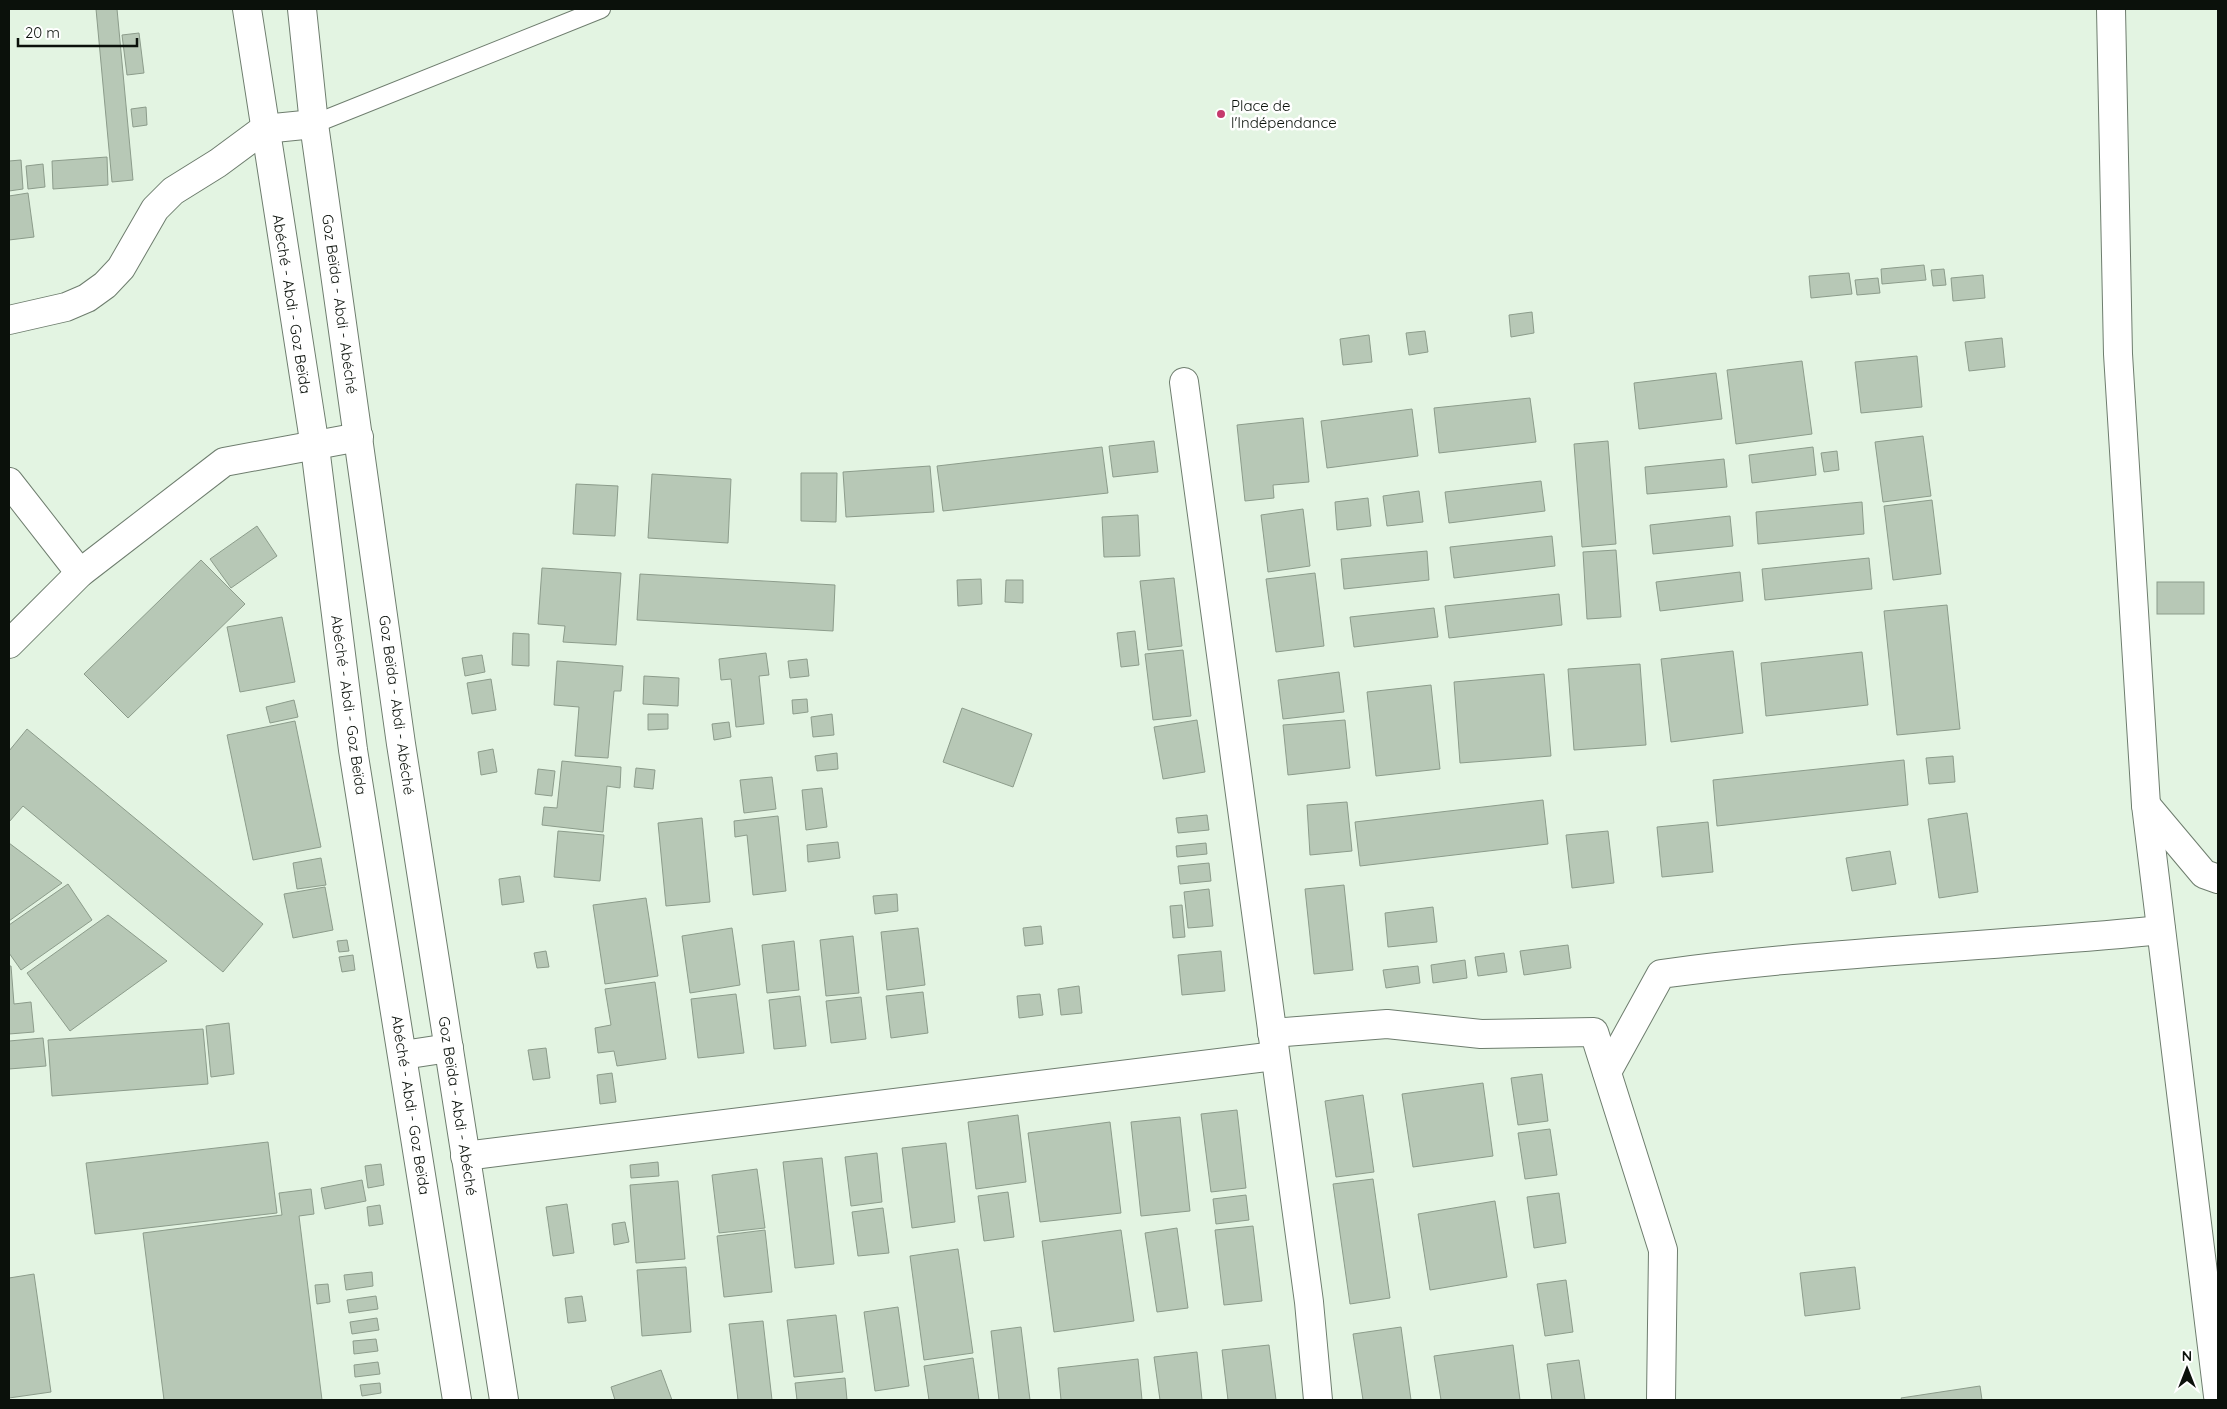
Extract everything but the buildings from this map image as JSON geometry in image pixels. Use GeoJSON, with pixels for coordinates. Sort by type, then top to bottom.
{"type":"FeatureCollection","features":[{"type":"Feature","properties":{"kind":"street","name":"Abéché - Abdi - Goz Beïda"},"geometry":{"type":"LineString","coordinates":[[247,9],[264,129],[315,447],[354,750],[457,1400]]}},
{"type":"Feature","properties":{"kind":"street","name":"Goz Beïda - Abdi - Abéché"},"geometry":{"type":"LineString","coordinates":[[302,9],[314,124],[401,744],[504,1400]]}},
{"type":"Feature","properties":{"kind":"street"},"geometry":{"type":"LineString","coordinates":[[2111,9],[2118,354],[2146,805],[2218,1396]]}},
{"type":"Feature","properties":{"kind":"street"},"geometry":{"type":"LineString","coordinates":[[9,320],[66,307],[87,298],[105,285],[121,268],[155,209],[173,191],[264,129],[314,124]]}},
{"type":"Feature","properties":{"kind":"street"},"geometry":{"type":"LineString","coordinates":[[1184,382],[1309,1302],[1318,1400]]}},
{"type":"Feature","properties":{"kind":"street"},"geometry":{"type":"LineString","coordinates":[[9,644],[80,573],[224,462],[359,438]]}},
{"type":"Feature","properties":{"kind":"street"},"geometry":{"type":"LineString","coordinates":[[9,482],[80,573]]}},
{"type":"Feature","properties":{"kind":"street"},"geometry":{"type":"LineString","coordinates":[[2146,805],[2204,874],[2218,879]]}},
{"type":"Feature","properties":{"kind":"street"},"geometry":{"type":"LineString","coordinates":[[1606,1072],[1661,974],[1733,964],[2071,940],[2161,930]]}},
{"type":"Feature","properties":{"kind":"street"},"geometry":{"type":"LineString","coordinates":[[465,1156],[1274,1045],[1387,1024],[1481,1034],[1594,1032],[1664,1250],[1661,1400]]}},
{"type":"Feature","properties":{"kind":"street"},"geometry":{"type":"LineString","coordinates":[[403,1055],[449,1048]]}},
{"type":"Feature","properties":{"kind":"lane"},"geometry":{"type":"LineString","coordinates":[[314,124],[601,9]]}},
{"type":"Feature","properties":{"kind":"place","name":"Place de l'Indépendance"},"geometry":{"type":"Point","coordinates":[1221,114]}}]}
